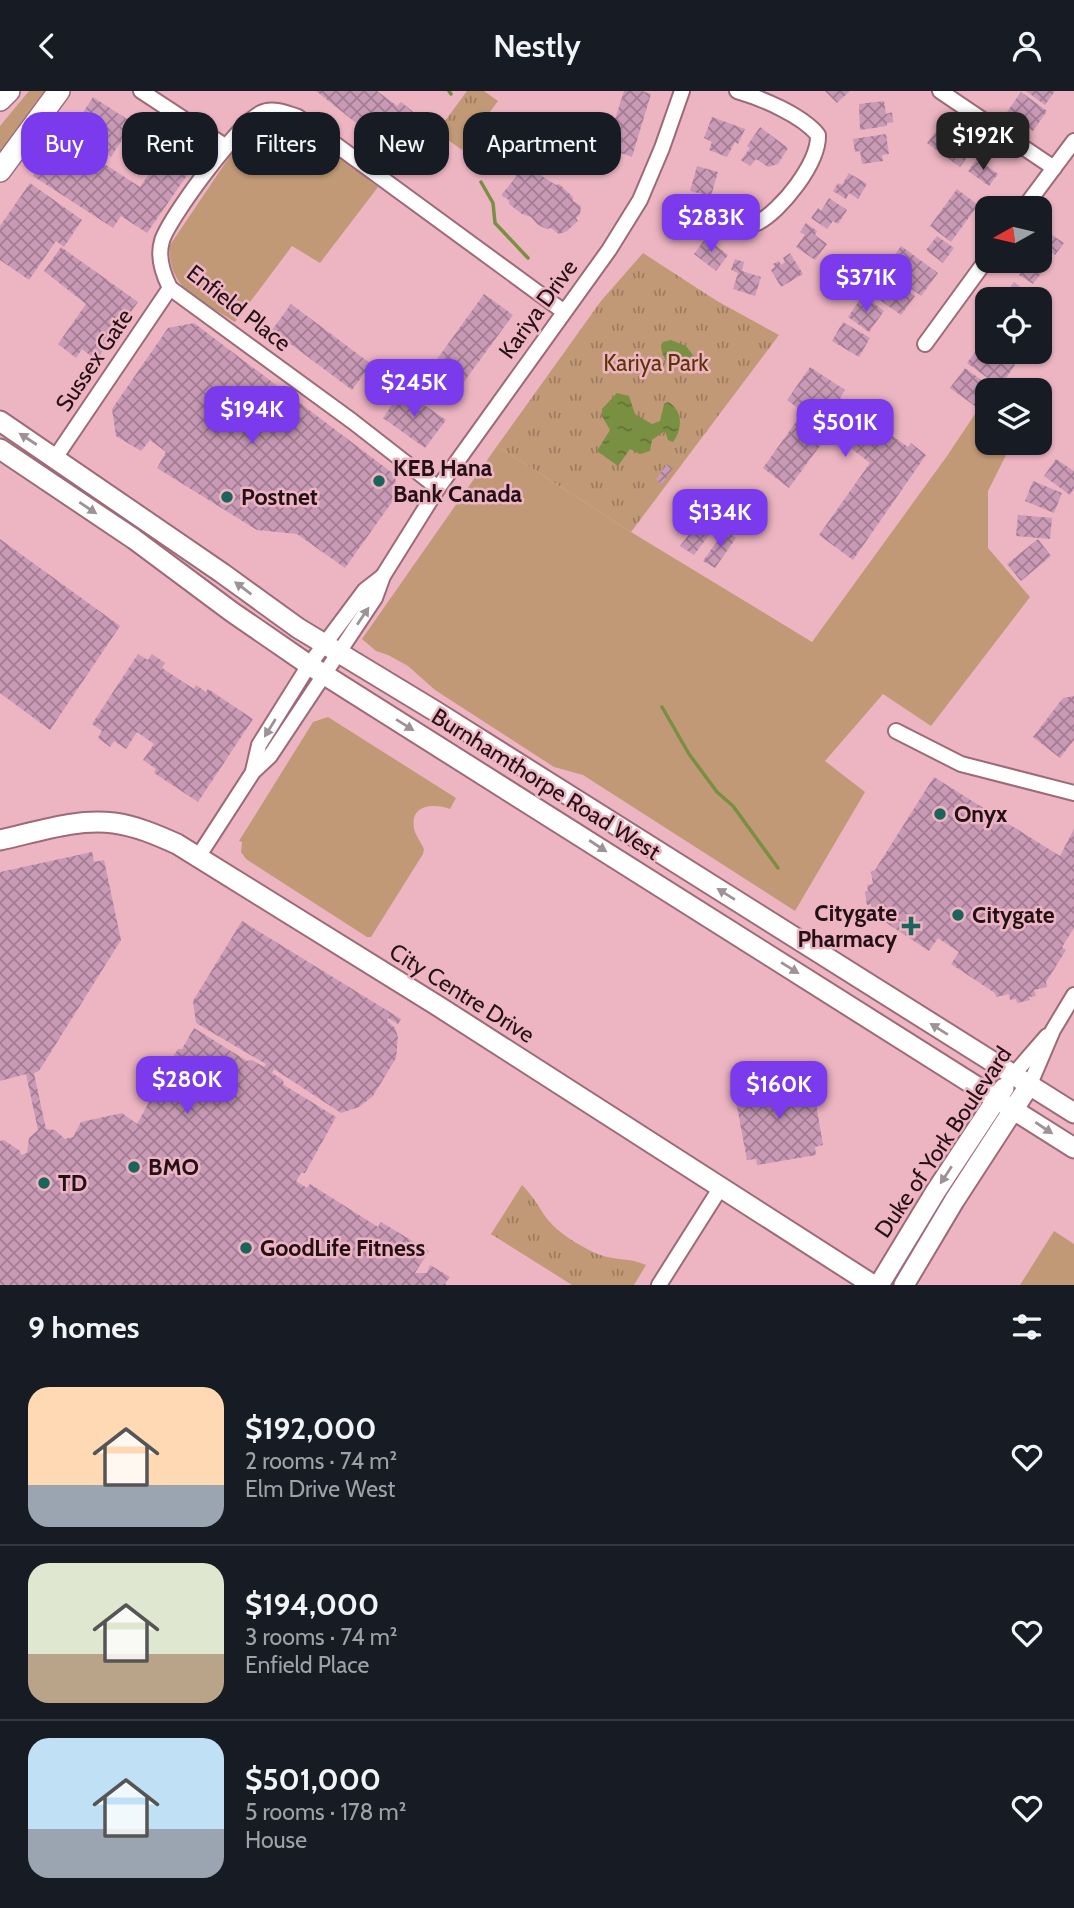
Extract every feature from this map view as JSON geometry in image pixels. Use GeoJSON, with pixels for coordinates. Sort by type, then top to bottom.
{"type":"FeatureCollection","features":[{"type":"Feature","properties":{"kind":"main road"},"geometry":{"type":"LineString","coordinates":[[0,100],[9,91]]}},
{"type":"Feature","properties":{"kind":"main road"},"geometry":{"type":"LineString","coordinates":[[0,171],[59,91]]}},
{"type":"Feature","properties":{"kind":"main road","name":"Burnhamthorpe Road West"},"geometry":{"type":"LineString","coordinates":[[0,421],[298,628],[446,717],[1074,1113]]}},
{"type":"Feature","properties":{"kind":"main road","name":"Burnhamthorpe Road West"},"geometry":{"type":"LineString","coordinates":[[0,449],[134,539],[232,612],[317,669],[1074,1148]]}},
{"type":"Feature","properties":{"kind":"main road","name":"City Centre Drive"},"geometry":{"type":"LineString","coordinates":[[0,840],[88,822],[116,823],[177,843],[438,1006],[873,1285]]}},
{"type":"Feature","properties":{"kind":"main road","name":"Duke of York Boulevard"},"geometry":{"type":"LineString","coordinates":[[879,1285],[997,1098],[1022,1079]]}},
{"type":"Feature","properties":{"kind":"main road","name":"Duke of York Boulevard"},"geometry":{"type":"LineString","coordinates":[[904,1285],[954,1201],[1014,1109],[1022,1079]]}},
{"type":"Feature","properties":{"kind":"street"},"geometry":{"type":"LineString","coordinates":[[141,91],[225,146]]}},
{"type":"Feature","properties":{"kind":"street","name":"Kariya Drive"},"geometry":{"type":"LineString","coordinates":[[198,857],[253,772],[259,745],[331,648],[375,599],[383,576],[438,488],[609,250],[640,200],[682,91]]}},
{"type":"Feature","properties":{"kind":"street"},"geometry":{"type":"LineString","coordinates":[[737,91],[782,110],[805,123],[818,135],[818,147],[805,171],[771,216],[757,223]]}},
{"type":"Feature","properties":{"kind":"street"},"geometry":{"type":"LineString","coordinates":[[940,91],[1054,168]]}},
{"type":"Feature","properties":{"kind":"street","name":"Enfield Place"},"geometry":{"type":"LineString","coordinates":[[438,488],[352,421],[170,288],[161,262],[162,241],[169,225],[225,146],[242,127],[262,111],[280,111],[298,117],[563,311]]}},
{"type":"Feature","properties":{"kind":"street"},"geometry":{"type":"LineString","coordinates":[[1033,196],[1074,141]]}},
{"type":"Feature","properties":{"kind":"street"},"geometry":{"type":"LineString","coordinates":[[925,344],[977,273]]}},
{"type":"Feature","properties":{"kind":"street","name":"Sussex Gate"},"geometry":{"type":"LineString","coordinates":[[55,458],[170,288]]}},
{"type":"Feature","properties":{"kind":"street"},"geometry":{"type":"LineString","coordinates":[[896,731],[961,764],[1074,793]]}},
{"type":"Feature","properties":{"kind":"street","name":"Duke of York Boulevard"},"geometry":{"type":"LineString","coordinates":[[1022,1079],[1074,995]]}},
{"type":"Feature","properties":{"kind":"street"},"geometry":{"type":"LineString","coordinates":[[659,1285],[721,1187]]}},
{"type":"Feature","properties":{"kind":"green space"},"geometry":{"type":"Polygon","coordinates":[[[29,91],[44,91],[29,112],[21,112],[21,122],[0,151],[0,126],[29,91]]]}},
{"type":"Feature","properties":{"kind":"green space"},"geometry":{"type":"Polygon","coordinates":[[[467,91],[484,91],[498,101],[490,112],[463,112],[462,150],[449,141],[449,116],[467,91]]]}},
{"type":"Feature","properties":{"kind":"green space"},"geometry":{"type":"Polygon","coordinates":[[[232,153],[232,175],[340,175],[340,157],[354,168],[354,175],[363,175],[378,187],[320,263],[292,246],[235,322],[189,292],[174,273],[170,260],[170,245],[232,153]]]}},
{"type":"Feature","properties":{"kind":"green space","name":"Kariya Park"},"geometry":{"type":"Polygon","coordinates":[[[643,253],[717,301],[779,335],[631,532],[497,446],[601,301],[643,253]]]}},
{"type":"Feature","properties":{"kind":"green space"},"geometry":{"type":"Polygon","coordinates":[[[975,414],[975,455],[1006,455],[988,491],[988,548],[1030,597],[931,726],[883,694],[825,761],[865,792],[795,911],[583,775],[554,767],[435,690],[408,666],[376,651],[362,639],[497,446],[631,532],[812,642],[975,414]]]}},
{"type":"Feature","properties":{"kind":"green space"},"geometry":{"type":"Polygon","coordinates":[[[328,717],[456,798],[450,809],[424,807],[416,814],[414,828],[424,849],[423,854],[371,937],[367,937],[246,859],[241,852],[242,842],[239,841],[313,722],[328,717]]]}},
{"type":"Feature","properties":{"kind":"green space"},"geometry":{"type":"Polygon","coordinates":[[[522,1185],[549,1222],[573,1241],[599,1255],[646,1265],[634,1285],[572,1285],[491,1234],[522,1185]]]}},
{"type":"Feature","properties":{"kind":"green space"},"geometry":{"type":"Polygon","coordinates":[[[1054,1231],[1074,1244],[1074,1285],[1020,1285],[1054,1231]]]}},
{"type":"Feature","properties":{"kind":"water"},"geometry":{"type":"Polygon","coordinates":[[[671,340],[686,346],[696,359],[693,367],[676,367],[667,361],[661,345],[671,340]]]}},
{"type":"Feature","properties":{"kind":"water"},"geometry":{"type":"Polygon","coordinates":[[[617,393],[629,396],[635,414],[652,424],[660,421],[664,404],[668,402],[673,405],[679,415],[680,426],[673,442],[668,440],[665,431],[652,440],[650,451],[640,454],[630,449],[618,466],[597,451],[610,430],[602,416],[602,409],[617,393]]]}},
{"type":"Feature","properties":{"kind":"building"},"geometry":{"type":"Polygon","coordinates":[[[316,91],[377,91],[397,106],[401,102],[413,112],[354,112],[354,121],[316,91]]]}},
{"type":"Feature","properties":{"kind":"building"},"geometry":{"type":"Polygon","coordinates":[[[624,91],[651,94],[632,157],[621,153],[621,112],[617,112],[624,91]]]}},
{"type":"Feature","properties":{"kind":"building"},"geometry":{"type":"Polygon","coordinates":[[[825,91],[850,91],[837,103],[825,91]]]}},
{"type":"Feature","properties":{"kind":"building"},"geometry":{"type":"Polygon","coordinates":[[[1026,91],[1055,91],[1045,105],[1026,91]]]}},
{"type":"Feature","properties":{"kind":"building"},"geometry":{"type":"Polygon","coordinates":[[[1021,92],[1047,111],[1033,131],[1007,112],[1021,92]]]}},
{"type":"Feature","properties":{"kind":"building"},"geometry":{"type":"Polygon","coordinates":[[[93,97],[122,116],[122,140],[111,157],[108,155],[108,112],[83,112],[93,97]]]}},
{"type":"Feature","properties":{"kind":"building"},"geometry":{"type":"Polygon","coordinates":[[[884,101],[886,114],[892,112],[893,122],[887,123],[887,126],[860,130],[859,104],[884,101]]]}},
{"type":"Feature","properties":{"kind":"building"},"geometry":{"type":"Polygon","coordinates":[[[712,117],[745,129],[738,144],[735,142],[727,157],[709,150],[712,142],[704,138],[712,117]]]}},
{"type":"Feature","properties":{"kind":"building"},"geometry":{"type":"Polygon","coordinates":[[[760,127],[788,148],[778,164],[768,167],[756,159],[750,166],[741,160],[760,127]]]}},
{"type":"Feature","properties":{"kind":"building"},"geometry":{"type":"Polygon","coordinates":[[[938,129],[970,154],[960,167],[927,143],[938,129]]]}},
{"type":"Feature","properties":{"kind":"building"},"geometry":{"type":"Polygon","coordinates":[[[886,134],[889,154],[882,155],[883,161],[862,164],[860,151],[855,152],[853,139],[886,134]]]}},
{"type":"Feature","properties":{"kind":"building"},"geometry":{"type":"Polygon","coordinates":[[[977,159],[998,174],[989,186],[968,171],[977,159]]]}},
{"type":"Feature","properties":{"kind":"building"},"geometry":{"type":"Polygon","coordinates":[[[108,166],[140,187],[148,175],[187,175],[147,233],[121,216],[113,228],[33,176],[108,175],[108,166]]]}},
{"type":"Feature","properties":{"kind":"building"},"geometry":{"type":"Polygon","coordinates":[[[697,166],[718,172],[711,196],[690,191],[697,166]]]}},
{"type":"Feature","properties":{"kind":"building"},"geometry":{"type":"Polygon","coordinates":[[[849,173],[867,184],[858,199],[849,193],[846,199],[833,191],[838,183],[842,185],[849,173]]]}},
{"type":"Feature","properties":{"kind":"building"},"geometry":{"type":"Polygon","coordinates":[[[542,175],[556,185],[559,184],[573,197],[573,201],[581,206],[580,214],[576,218],[578,221],[559,234],[522,214],[502,196],[517,176],[542,175]]]}},
{"type":"Feature","properties":{"kind":"building"},"geometry":{"type":"Polygon","coordinates":[[[30,183],[82,220],[64,247],[56,241],[29,280],[0,260],[0,226],[30,183]]]}},
{"type":"Feature","properties":{"kind":"building"},"geometry":{"type":"Polygon","coordinates":[[[957,189],[975,203],[975,209],[951,242],[930,226],[957,189]]]}},
{"type":"Feature","properties":{"kind":"building"},"geometry":{"type":"Polygon","coordinates":[[[829,198],[847,210],[838,224],[833,221],[827,229],[811,218],[818,208],[821,211],[829,198]]]}},
{"type":"Feature","properties":{"kind":"building"},"geometry":{"type":"Polygon","coordinates":[[[688,202],[711,204],[708,232],[685,229],[688,202]]]}},
{"type":"Feature","properties":{"kind":"building"},"geometry":{"type":"Polygon","coordinates":[[[806,223],[817,231],[815,235],[827,244],[815,260],[796,247],[805,235],[800,232],[806,223]]]}},
{"type":"Feature","properties":{"kind":"building"},"geometry":{"type":"Polygon","coordinates":[[[1052,235],[1064,243],[1055,255],[1052,253],[1052,235]]]}},
{"type":"Feature","properties":{"kind":"building"},"geometry":{"type":"Polygon","coordinates":[[[937,236],[954,248],[943,263],[926,250],[937,236]]]}},
{"type":"Feature","properties":{"kind":"building"},"geometry":{"type":"Polygon","coordinates":[[[706,238],[728,255],[716,271],[694,254],[706,238]]]}},
{"type":"Feature","properties":{"kind":"building"},"geometry":{"type":"Polygon","coordinates":[[[901,246],[938,273],[921,296],[885,269],[901,246]]]}},
{"type":"Feature","properties":{"kind":"building"},"geometry":{"type":"Polygon","coordinates":[[[61,247],[138,302],[96,360],[82,349],[76,358],[58,344],[86,304],[44,271],[61,247]]]}},
{"type":"Feature","properties":{"kind":"building"},"geometry":{"type":"Polygon","coordinates":[[[790,253],[803,274],[781,287],[771,270],[775,267],[773,264],[779,261],[781,265],[785,262],[783,258],[790,253]]]}},
{"type":"Feature","properties":{"kind":"building"},"geometry":{"type":"Polygon","coordinates":[[[735,259],[744,262],[742,271],[761,277],[755,296],[733,289],[738,273],[731,270],[735,259]]]}},
{"type":"Feature","properties":{"kind":"building"},"geometry":{"type":"Polygon","coordinates":[[[1020,273],[1041,273],[1033,284],[1019,275],[1020,273]]]}},
{"type":"Feature","properties":{"kind":"building"},"geometry":{"type":"Polygon","coordinates":[[[889,276],[915,296],[901,315],[874,296],[889,276]]]}},
{"type":"Feature","properties":{"kind":"building"},"geometry":{"type":"Polygon","coordinates":[[[484,294],[513,315],[455,394],[427,373],[484,294]]]}},
{"type":"Feature","properties":{"kind":"building"},"geometry":{"type":"Polygon","coordinates":[[[863,295],[884,311],[869,332],[848,317],[863,295]]]}},
{"type":"Feature","properties":{"kind":"building"},"geometry":{"type":"Polygon","coordinates":[[[291,304],[371,364],[352,390],[272,330],[291,304]]]}},
{"type":"Feature","properties":{"kind":"building"},"geometry":{"type":"Polygon","coordinates":[[[843,322],[870,338],[859,357],[832,341],[843,322]]]}},
{"type":"Feature","properties":{"kind":"building"},"geometry":{"type":"Polygon","coordinates":[[[194,323],[395,475],[397,495],[345,568],[297,534],[257,530],[157,468],[166,452],[150,440],[141,451],[116,436],[112,409],[168,328],[194,323]]]}},
{"type":"Feature","properties":{"kind":"building"},"geometry":{"type":"Polygon","coordinates":[[[975,352],[975,364],[1015,365],[1006,378],[988,378],[967,363],[975,352]]]}},
{"type":"Feature","properties":{"kind":"building"},"geometry":{"type":"Polygon","coordinates":[[[810,367],[845,390],[840,398],[908,447],[911,443],[926,455],[853,560],[819,535],[870,463],[830,432],[789,488],[763,468],[803,412],[787,400],[810,367]]]}},
{"type":"Feature","properties":{"kind":"building"},"geometry":{"type":"Polygon","coordinates":[[[965,368],[979,378],[975,378],[975,406],[950,388],[965,368]]]}},
{"type":"Feature","properties":{"kind":"building"},"geometry":{"type":"Polygon","coordinates":[[[402,390],[446,420],[425,448],[383,418],[402,390]]]}},
{"type":"Feature","properties":{"kind":"building"},"geometry":{"type":"Polygon","coordinates":[[[1056,459],[1074,471],[1074,488],[1070,495],[1044,476],[1056,459]]]}},
{"type":"Feature","properties":{"kind":"building"},"geometry":{"type":"Polygon","coordinates":[[[667,464],[673,468],[662,484],[656,480],[667,464]]]}},
{"type":"Feature","properties":{"kind":"building"},"geometry":{"type":"Polygon","coordinates":[[[1033,481],[1062,493],[1054,513],[1025,501],[1033,481]]]}},
{"type":"Feature","properties":{"kind":"building"},"geometry":{"type":"Polygon","coordinates":[[[705,514],[718,523],[694,555],[680,546],[705,514]]]}},
{"type":"Feature","properties":{"kind":"building"},"geometry":{"type":"Polygon","coordinates":[[[1018,515],[1052,518],[1050,539],[1016,536],[1018,515]]]}},
{"type":"Feature","properties":{"kind":"building"},"geometry":{"type":"Polygon","coordinates":[[[725,530],[736,538],[715,568],[703,561],[725,530]]]}},
{"type":"Feature","properties":{"kind":"building"},"geometry":{"type":"Polygon","coordinates":[[[0,539],[120,626],[50,730],[0,693],[0,539]]]}},
{"type":"Feature","properties":{"kind":"building"},"geometry":{"type":"Polygon","coordinates":[[[1038,539],[1051,556],[1021,581],[1007,564],[1038,539]]]}},
{"type":"Feature","properties":{"kind":"building"},"geometry":{"type":"Polygon","coordinates":[[[138,654],[148,660],[152,654],[165,663],[162,668],[194,689],[196,685],[206,692],[208,689],[253,719],[198,802],[154,773],[156,769],[143,760],[154,744],[137,732],[126,749],[114,741],[110,747],[98,738],[102,731],[92,724],[138,654]]]}},
{"type":"Feature","properties":{"kind":"building"},"geometry":{"type":"Polygon","coordinates":[[[1074,696],[1074,740],[1060,758],[1033,737],[1063,698],[1074,696]]]}},
{"type":"Feature","properties":{"kind":"building"},"geometry":{"type":"Polygon","coordinates":[[[934,777],[1060,856],[1074,829],[1074,928],[1062,947],[1066,950],[1046,982],[1047,987],[1034,990],[1036,996],[1029,997],[1030,1000],[1017,1003],[1016,999],[1010,1000],[1009,994],[996,997],[995,993],[951,964],[959,952],[938,938],[929,951],[885,922],[881,923],[878,909],[872,910],[871,904],[867,905],[865,892],[868,891],[867,885],[873,884],[871,872],[875,870],[934,777]]]}},
{"type":"Feature","properties":{"kind":"building"},"geometry":{"type":"Polygon","coordinates":[[[92,852],[94,862],[104,860],[121,940],[39,1071],[34,1073],[46,1129],[55,1130],[65,1139],[73,1137],[81,1122],[122,1113],[137,1124],[159,1084],[158,1080],[194,1028],[247,1061],[252,1060],[264,1067],[266,1064],[196,1023],[193,1001],[242,921],[401,1019],[398,1024],[388,1018],[387,1020],[395,1028],[398,1037],[396,1058],[373,1096],[359,1107],[341,1113],[274,1069],[272,1073],[283,1080],[284,1085],[336,1117],[305,1173],[301,1173],[296,1181],[307,1188],[310,1184],[378,1227],[381,1222],[429,1251],[415,1273],[427,1273],[430,1265],[450,1277],[446,1285],[0,1285],[0,1141],[4,1140],[20,1151],[21,1155],[27,1153],[29,1138],[38,1130],[26,1074],[0,1081],[0,872],[92,852]]]}},
{"type":"Feature","properties":{"kind":"building"},"geometry":{"type":"Polygon","coordinates":[[[798,1077],[799,1082],[812,1080],[823,1145],[815,1147],[816,1155],[757,1165],[756,1159],[747,1160],[735,1096],[740,1095],[739,1087],[798,1077]]]}},
{"type":"Feature","properties":{"kind":"waterway"},"geometry":{"type":"LineString","coordinates":[[481,182],[493,203],[495,223],[528,258]]}},
{"type":"Feature","properties":{"kind":"waterway"},"geometry":{"type":"LineString","coordinates":[[662,707],[689,754],[717,792],[733,806],[778,868]]}},
{"type":"Feature","properties":{"kind":"place","name":"KEB Hana Bank Canada"},"geometry":{"type":"Point","coordinates":[379,481]}},
{"type":"Feature","properties":{"kind":"place","name":"Postnet"},"geometry":{"type":"Point","coordinates":[227,497]}},
{"type":"Feature","properties":{"kind":"place","name":"Onyx"},"geometry":{"type":"Point","coordinates":[940,814]}},
{"type":"Feature","properties":{"kind":"place","name":"Citygate"},"geometry":{"type":"Point","coordinates":[958,915]}},
{"type":"Feature","properties":{"kind":"place","name":"Citygate Pharmacy"},"geometry":{"type":"Point","coordinates":[911,926]}},
{"type":"Feature","properties":{"kind":"place","name":"BMO"},"geometry":{"type":"Point","coordinates":[134,1167]}},
{"type":"Feature","properties":{"kind":"place","name":"TD"},"geometry":{"type":"Point","coordinates":[44,1183]}},
{"type":"Feature","properties":{"kind":"place","name":"GoodLife Fitness"},"geometry":{"type":"Point","coordinates":[246,1248]}}]}
